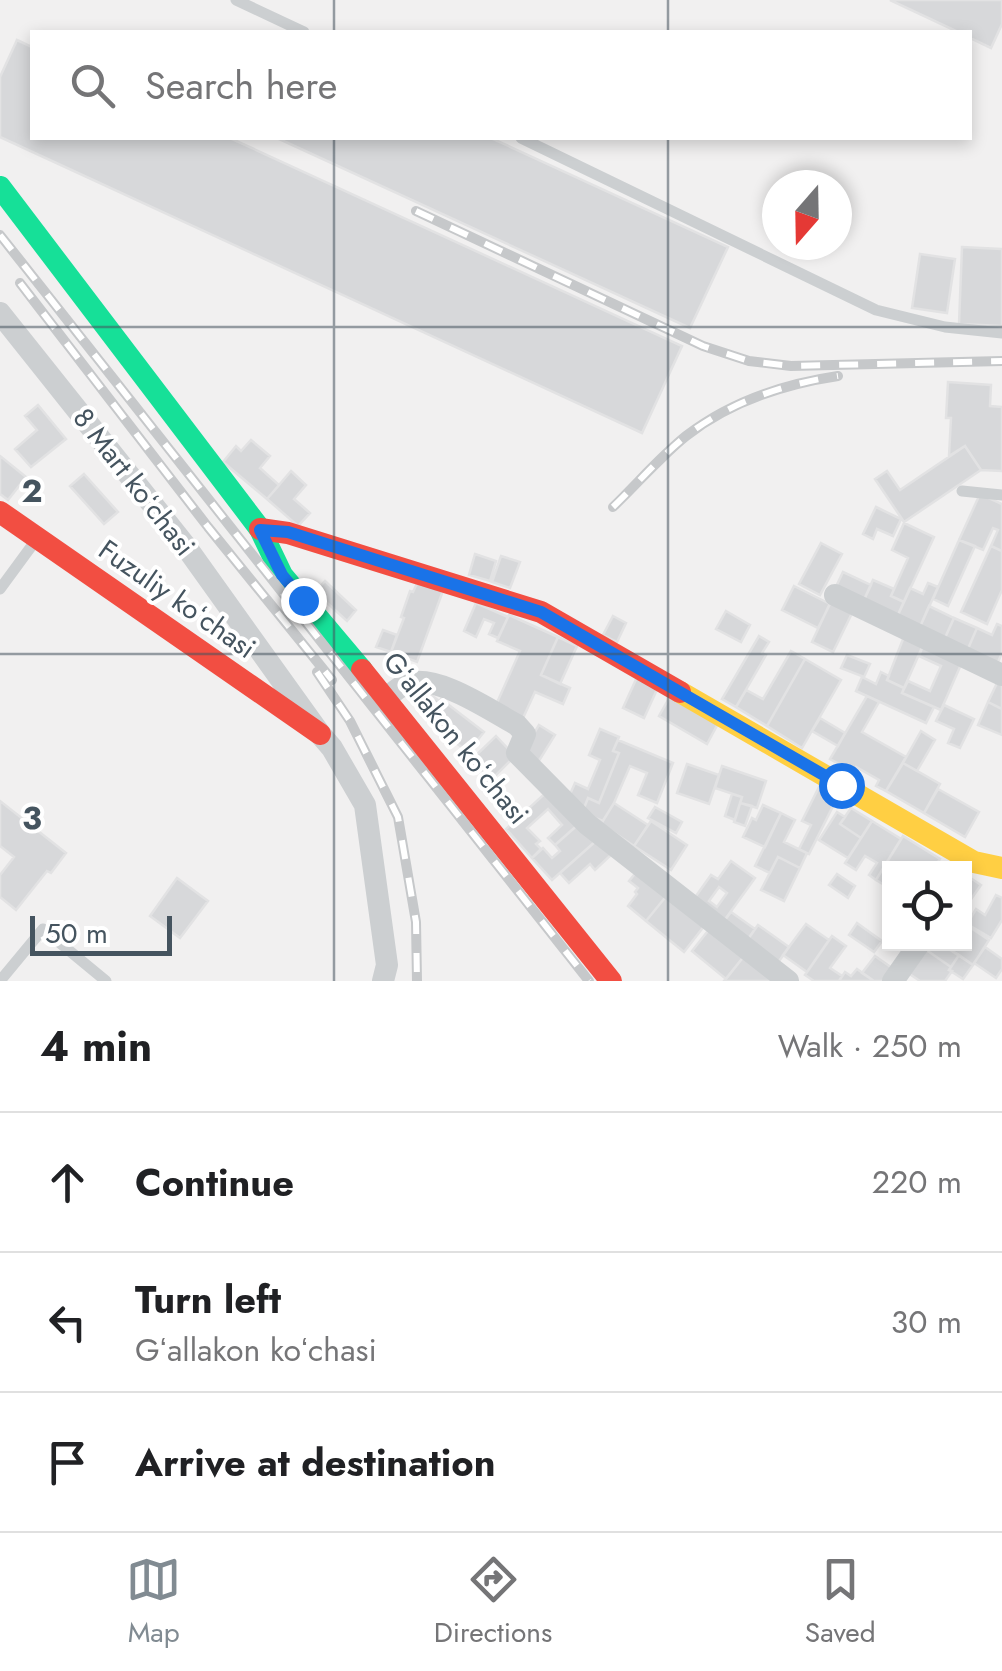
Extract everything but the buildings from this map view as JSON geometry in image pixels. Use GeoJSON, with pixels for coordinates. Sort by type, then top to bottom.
{"type":"FeatureCollection","features":[{"type":"Feature","properties":{"kind":"street","name":"Gʻallakon koʻchasi"},"geometry":{"type":"LineString","coordinates":[[0,187],[260,530],[282,575],[386,698],[611,981]]}},
{"type":"Feature","properties":{"kind":"street","name":"8 Mart koʻchasi"},"geometry":{"type":"LineString","coordinates":[[0,313],[184,544],[332,748],[365,804],[386,965],[383,981]]}},
{"type":"Feature","properties":{"kind":"street","name":"Fuzuliy koʻchasi"},"geometry":{"type":"LineString","coordinates":[[0,512],[320,734]]}},
{"type":"Feature","properties":{"kind":"street"},"geometry":{"type":"LineString","coordinates":[[260,530],[288,532],[541,612],[957,861]]}},
{"type":"Feature","properties":{"kind":"street"},"geometry":{"type":"LineString","coordinates":[[835,595],[1002,675]]}},
{"type":"Feature","properties":{"kind":"street"},"geometry":{"type":"LineString","coordinates":[[386,698],[407,683],[428,682],[448,688],[517,725],[526,734],[517,753],[587,824],[788,981]]}},
{"type":"Feature","properties":{"kind":"street"},"geometry":{"type":"LineString","coordinates":[[972,869],[1002,868]]}},
{"type":"Feature","properties":{"kind":"street"},"geometry":{"type":"LineString","coordinates":[[893,981],[914,951]]}},
{"type":"Feature","properties":{"kind":"lane"},"geometry":{"type":"LineString","coordinates":[[236,0],[300,30]]}},
{"type":"Feature","properties":{"kind":"lane"},"geometry":{"type":"LineString","coordinates":[[525,140],[876,310],[945,327],[1002,333]]}},
{"type":"Feature","properties":{"kind":"lane"},"geometry":{"type":"LineString","coordinates":[[962,491],[1002,495]]}},
{"type":"Feature","properties":{"kind":"lane"},"geometry":{"type":"LineString","coordinates":[[0,589],[36,538]]}},
{"type":"Feature","properties":{"kind":"lane"},"geometry":{"type":"LineString","coordinates":[[0,981],[43,929],[106,981]]}},
{"type":"Feature","properties":{"kind":"railway"},"geometry":{"type":"LineString","coordinates":[[416,211],[703,346],[749,361],[791,366],[1002,361]]}},
{"type":"Feature","properties":{"kind":"railway"},"geometry":{"type":"LineString","coordinates":[[0,235],[589,981]]}},
{"type":"Feature","properties":{"kind":"railway"},"geometry":{"type":"LineString","coordinates":[[20,283],[332,680]]}},
{"type":"Feature","properties":{"kind":"railway"},"geometry":{"type":"LineString","coordinates":[[613,507],[676,444],[721,413],[778,390],[838,376]]}},
{"type":"Feature","properties":{"kind":"railway"},"geometry":{"type":"LineString","coordinates":[[317,672],[350,721],[398,817],[416,922],[417,981]]}},
{"type":"Feature","properties":{"kind":"traffic: fast"},"geometry":{"type":"LineString","coordinates":[[0,187],[260,529],[282,575],[362,670]]}},
{"type":"Feature","properties":{"kind":"traffic: slow"},"geometry":{"type":"LineString","coordinates":[[680,692],[974,862],[1002,868]]}},
{"type":"Feature","properties":{"kind":"traffic: jam"},"geometry":{"type":"LineString","coordinates":[[0,512],[320,734]]}},
{"type":"Feature","properties":{"kind":"traffic: jam"},"geometry":{"type":"LineString","coordinates":[[260,529],[288,533],[541,612],[680,692]]}},
{"type":"Feature","properties":{"kind":"traffic: jam"},"geometry":{"type":"LineString","coordinates":[[362,670],[611,981]]}},
{"type":"Feature","properties":{"kind":"route"},"geometry":{"type":"LineString","coordinates":[[303,600],[282,575],[260,530],[288,532],[541,612],[841,785]]}}]}
